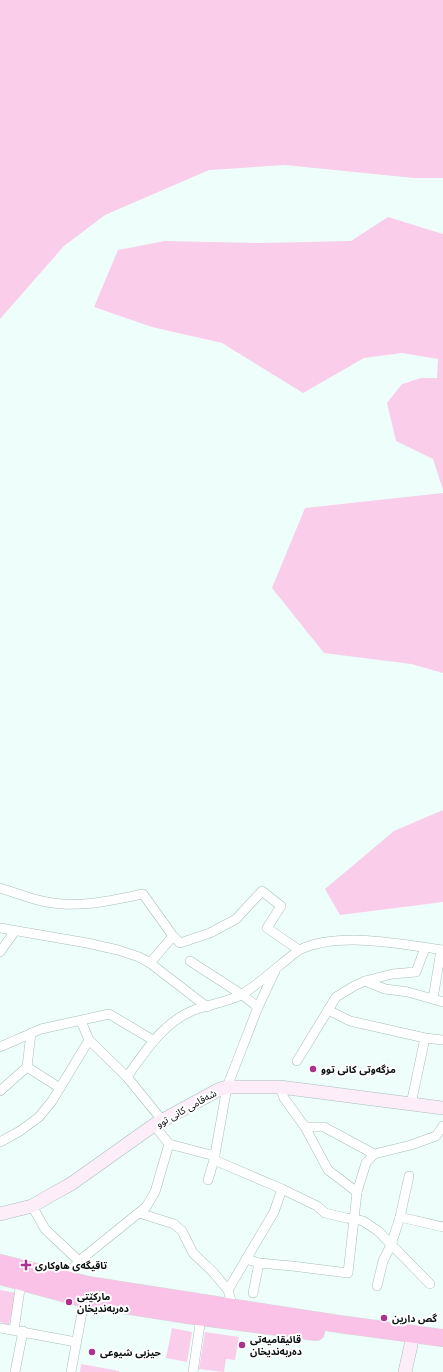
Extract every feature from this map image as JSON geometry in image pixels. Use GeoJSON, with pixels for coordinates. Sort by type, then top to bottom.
{"type":"FeatureCollection","features":[{"type":"Feature","properties":{"kind":"highway"},"geometry":{"type":"LineString","coordinates":[[0,1262],[64,1279],[86,1292],[201,1317],[410,1345],[443,1348]]}},
{"type":"Feature","properties":{"kind":"highway"},"geometry":{"type":"LineString","coordinates":[[0,1276],[21,1282],[86,1292],[232,1308],[443,1338]]}},
{"type":"Feature","properties":{"kind":"street"},"geometry":{"type":"LineString","coordinates":[[0,888],[40,901],[70,904],[100,903],[143,894],[173,936],[180,943],[217,930],[236,919],[262,891],[281,906],[267,928],[300,950]]}},
{"type":"Feature","properties":{"kind":"street"},"geometry":{"type":"LineString","coordinates":[[0,928],[103,947],[139,958],[150,964],[207,1007]]}},
{"type":"Feature","properties":{"kind":"street"},"geometry":{"type":"LineString","coordinates":[[0,952],[15,931]]}},
{"type":"Feature","properties":{"kind":"street"},"geometry":{"type":"LineString","coordinates":[[150,964],[173,936]]}},
{"type":"Feature","properties":{"kind":"street"},"geometry":{"type":"LineString","coordinates":[[127,1077],[153,1040],[186,1014],[242,994],[300,950],[324,942],[340,940],[371,941],[442,950],[433,999]]}},
{"type":"Feature","properties":{"kind":"street"},"geometry":{"type":"LineString","coordinates":[[297,1061],[336,997],[365,981],[392,974],[416,972],[425,948]]}},
{"type":"Feature","properties":{"kind":"street"},"geometry":{"type":"LineString","coordinates":[[190,961],[242,994],[258,1007]]}},
{"type":"Feature","properties":{"kind":"street"},"geometry":{"type":"LineString","coordinates":[[208,1180],[214,1158],[227,1087],[258,1007],[276,968]]}},
{"type":"Feature","properties":{"kind":"street"},"geometry":{"type":"LineString","coordinates":[[365,981],[385,989],[408,992],[443,1002]]}},
{"type":"Feature","properties":{"kind":"street"},"geometry":{"type":"LineString","coordinates":[[328,1010],[350,1021],[426,1038],[443,1040]]}},
{"type":"Feature","properties":{"kind":"street"},"geometry":{"type":"LineString","coordinates":[[2,1044],[41,1029],[109,1014],[153,1040]]}},
{"type":"Feature","properties":{"kind":"street"},"geometry":{"type":"LineString","coordinates":[[64,1279],[79,1261],[146,1207],[155,1192],[169,1144],[158,1123],[127,1077],[89,1040],[81,1021]]}},
{"type":"Feature","properties":{"kind":"street"},"geometry":{"type":"LineString","coordinates":[[0,1091],[28,1067],[31,1033]]}},
{"type":"Feature","properties":{"kind":"street"},"geometry":{"type":"LineString","coordinates":[[411,1104],[426,1038]]}},
{"type":"Feature","properties":{"kind":"street"},"geometry":{"type":"LineString","coordinates":[[0,1142],[20,1131],[39,1117],[52,1101],[89,1040]]}},
{"type":"Feature","properties":{"kind":"street"},"geometry":{"type":"LineString","coordinates":[[28,1067],[60,1088]]}},
{"type":"Feature","properties":{"kind":"street","name":"شەقامی کانی توو"},"geometry":{"type":"LineString","coordinates":[[0,1214],[32,1206],[71,1184],[158,1123],[218,1090],[227,1087],[280,1087],[443,1108]]}},
{"type":"Feature","properties":{"kind":"street"},"geometry":{"type":"LineString","coordinates":[[280,1087],[284,1098],[305,1127],[328,1170],[357,1192]]}},
{"type":"Feature","properties":{"kind":"street"},"geometry":{"type":"LineString","coordinates":[[246,1258],[259,1263],[348,1273],[357,1192],[366,1163],[374,1154],[411,1145],[436,1136],[443,1126]]}},
{"type":"Feature","properties":{"kind":"street"},"geometry":{"type":"LineString","coordinates":[[305,1127],[324,1127],[374,1154]]}},
{"type":"Feature","properties":{"kind":"street"},"geometry":{"type":"LineString","coordinates":[[169,1144],[214,1158],[317,1206],[326,1213],[363,1222],[378,1231],[430,1284]]}},
{"type":"Feature","properties":{"kind":"street"},"geometry":{"type":"LineString","coordinates":[[377,1286],[383,1261],[391,1245],[400,1217],[409,1176]]}},
{"type":"Feature","properties":{"kind":"street"},"geometry":{"type":"LineString","coordinates":[[228,1290],[274,1212],[282,1189]]}},
{"type":"Feature","properties":{"kind":"street"},"geometry":{"type":"LineString","coordinates":[[32,1206],[45,1229],[79,1261]]}},
{"type":"Feature","properties":{"kind":"street"},"geometry":{"type":"LineString","coordinates":[[139,1213],[174,1224],[182,1231],[193,1253],[213,1272],[228,1290],[232,1308]]}},
{"type":"Feature","properties":{"kind":"street"},"geometry":{"type":"LineString","coordinates":[[400,1217],[443,1227]]}},
{"type":"Feature","properties":{"kind":"street"},"geometry":{"type":"LineString","coordinates":[[253,1293],[259,1263]]}},
{"type":"Feature","properties":{"kind":"street"},"geometry":{"type":"LineString","coordinates":[[15,1372],[21,1282]]}},
{"type":"Feature","properties":{"kind":"street"},"geometry":{"type":"LineString","coordinates":[[71,1372],[86,1292]]}},
{"type":"Feature","properties":{"kind":"street"},"geometry":{"type":"LineString","coordinates":[[193,1372],[201,1317]]}},
{"type":"Feature","properties":{"kind":"street"},"geometry":{"type":"LineString","coordinates":[[0,1328],[76,1342]]}},
{"type":"Feature","properties":{"kind":"street"},"geometry":{"type":"LineString","coordinates":[[405,1372],[410,1345]]}},
{"type":"Feature","properties":{"kind":"shaded area"},"geometry":{"type":"Polygon","coordinates":[[[0,0],[443,0],[443,178],[414,178],[285,165],[209,170],[105,215],[64,246],[0,319],[0,0]]]}},
{"type":"Feature","properties":{"kind":"shaded area"},"geometry":{"type":"Polygon","coordinates":[[[388,217],[443,234],[443,490],[433,459],[396,441],[387,403],[402,384],[421,378],[437,378],[438,359],[402,353],[364,358],[303,393],[222,343],[152,327],[94,307],[118,250],[165,241],[261,243],[351,241],[388,217]]]}},
{"type":"Feature","properties":{"kind":"shaded area"},"geometry":{"type":"Polygon","coordinates":[[[443,493],[443,673],[411,664],[324,653],[272,588],[305,508],[443,493]]]}},
{"type":"Feature","properties":{"kind":"shaded area"},"geometry":{"type":"Polygon","coordinates":[[[443,810],[443,902],[340,915],[325,889],[394,831],[443,810]]]}},
{"type":"Feature","properties":{"kind":"shaded area"},"geometry":{"type":"Polygon","coordinates":[[[0,1290],[16,1293],[9,1325],[0,1322],[0,1290]]]}},
{"type":"Feature","properties":{"kind":"shaded area"},"geometry":{"type":"Polygon","coordinates":[[[172,1328],[192,1332],[187,1362],[166,1358],[172,1328]]]}},
{"type":"Feature","properties":{"kind":"shaded area"},"geometry":{"type":"Polygon","coordinates":[[[205,1332],[239,1337],[235,1360],[226,1359],[224,1372],[199,1369],[205,1332]]]}},
{"type":"Feature","properties":{"kind":"shaded area"},"geometry":{"type":"Polygon","coordinates":[[[81,1364],[119,1371],[119,1372],[80,1372],[81,1364]]]}},
{"type":"Feature","properties":{"kind":"place","name":"مزگەوتی کانی توو"},"geometry":{"type":"Point","coordinates":[313,1069]}},
{"type":"Feature","properties":{"kind":"place","name":"تاقیگەی هاوکاری"},"geometry":{"type":"Point","coordinates":[26,1265]}},
{"type":"Feature","properties":{"kind":"place","name":"مارکێتی دەربەندیخان"},"geometry":{"type":"Point","coordinates":[69,1302]}},
{"type":"Feature","properties":{"kind":"place","name":"گص دارین"},"geometry":{"type":"Point","coordinates":[384,1318]}},
{"type":"Feature","properties":{"kind":"place","name":"قائیقامیەتی دەربەندیخان"},"geometry":{"type":"Point","coordinates":[242,1345]}},
{"type":"Feature","properties":{"kind":"place","name":"حیزبی شیوعی"},"geometry":{"type":"Point","coordinates":[92,1352]}}]}
